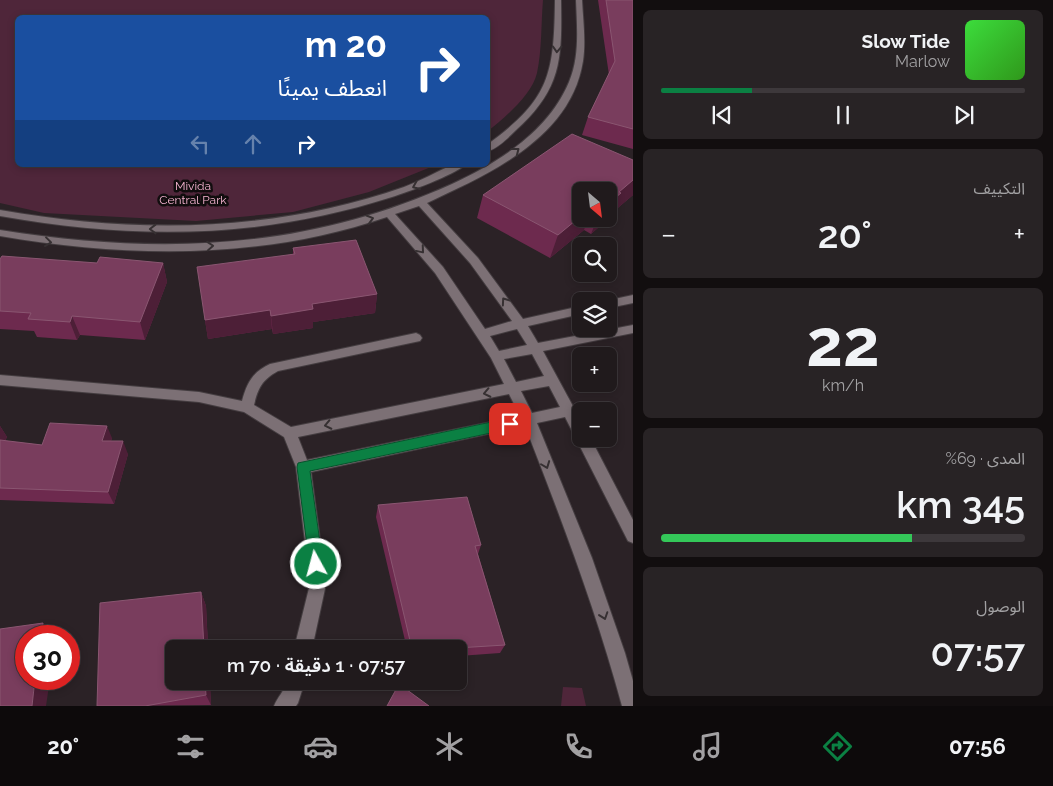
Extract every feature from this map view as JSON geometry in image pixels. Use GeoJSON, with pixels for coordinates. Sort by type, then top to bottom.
{"type":"FeatureCollection","features":[{"type":"Feature","properties":{"kind":"street"},"geometry":{"type":"LineString","coordinates":[[490,146],[520,123],[543,94],[551,79],[558,51],[558,0]]}},
{"type":"Feature","properties":{"kind":"street"},"geometry":{"type":"LineString","coordinates":[[0,233],[82,246],[151,249],[191,248],[231,245],[309,234],[389,214],[420,202],[464,183],[506,159],[535,135],[553,116],[568,92],[578,69],[580,54],[579,0]]}},
{"type":"Feature","properties":{"kind":"street"},"geometry":{"type":"LineString","coordinates":[[0,213],[34,220],[102,227],[188,228],[241,225],[318,214],[376,200],[408,189],[456,167]]}},
{"type":"Feature","properties":{"kind":"street"},"geometry":{"type":"LineString","coordinates":[[420,202],[475,262],[520,323],[572,418]]}},
{"type":"Feature","properties":{"kind":"street"},"geometry":{"type":"LineString","coordinates":[[389,214],[438,270],[483,334],[529,420],[584,558],[632,706]]}},
{"type":"Feature","properties":{"kind":"street"},"geometry":{"type":"LineString","coordinates":[[617,303],[633,300]]}},
{"type":"Feature","properties":{"kind":"street"},"geometry":{"type":"LineString","coordinates":[[483,334],[520,323],[572,312]]}},
{"type":"Feature","properties":{"kind":"street"},"geometry":{"type":"LineString","coordinates":[[496,356],[633,329]]}},
{"type":"Feature","properties":{"kind":"street"},"geometry":{"type":"LineString","coordinates":[[247,407],[253,383],[260,374],[275,367],[416,338]]}},
{"type":"Feature","properties":{"kind":"street"},"geometry":{"type":"LineString","coordinates":[[0,380],[199,397],[247,407],[289,433],[303,467],[318,584],[305,640]]}},
{"type":"Feature","properties":{"kind":"street"},"geometry":{"type":"LineString","coordinates":[[289,433],[552,380]]}},
{"type":"Feature","properties":{"kind":"street"},"geometry":{"type":"LineString","coordinates":[[303,467],[569,412]]}},
{"type":"Feature","properties":{"kind":"street"},"geometry":{"type":"LineString","coordinates":[[588,447],[633,536]]}},
{"type":"Feature","properties":{"kind":"street"},"geometry":{"type":"LineString","coordinates":[[283,706],[292,697],[294,690]]}},
{"type":"Feature","properties":{"kind":"green space","name":"Mivida Central Park"},"geometry":{"type":"Polygon","coordinates":[[[0,0],[543,0],[540,55],[534,81],[524,98],[490,129],[490,15],[15,15],[15,167],[431,167],[369,192],[293,212],[196,221],[44,213],[0,203],[0,0]]]}},
{"type":"Feature","properties":{"kind":"green space"},"geometry":{"type":"Polygon","coordinates":[[[563,687],[582,688],[586,706],[561,706],[563,687]]]}},
{"type":"Feature","properties":{"kind":"building"},"geometry":{"type":"Polygon","coordinates":[[[606,0],[633,0],[633,129],[588,117],[615,61],[606,0]]]}},
{"type":"Feature","properties":{"kind":"building"},"geometry":{"type":"Polygon","coordinates":[[[572,134],[633,160],[633,180],[619,192],[621,193],[618,196],[618,182],[572,182],[572,223],[558,235],[483,195],[572,134]]]}},
{"type":"Feature","properties":{"kind":"building"},"geometry":{"type":"Polygon","coordinates":[[[356,240],[377,294],[312,304],[313,309],[271,316],[270,310],[205,320],[197,267],[295,254],[293,248],[356,240]]]}},
{"type":"Feature","properties":{"kind":"building"},"geometry":{"type":"Polygon","coordinates":[[[2,256],[97,263],[100,257],[163,263],[140,322],[72,316],[70,322],[28,319],[31,313],[0,311],[0,259],[2,256]]]}},
{"type":"Feature","properties":{"kind":"building"},"geometry":{"type":"Polygon","coordinates":[[[50,423],[107,426],[102,441],[123,441],[108,492],[0,488],[0,440],[42,445],[50,423]]]}},
{"type":"Feature","properties":{"kind":"building"},"geometry":{"type":"Polygon","coordinates":[[[467,497],[481,545],[475,546],[505,645],[467,647],[467,640],[410,640],[378,505],[467,497]]]}},
{"type":"Feature","properties":{"kind":"building"},"geometry":{"type":"Polygon","coordinates":[[[201,592],[204,640],[165,640],[165,690],[206,690],[206,695],[145,706],[97,706],[100,603],[201,592]]]}},
{"type":"Feature","properties":{"kind":"building"},"geometry":{"type":"Polygon","coordinates":[[[15,627],[15,690],[34,690],[32,706],[0,706],[0,629],[15,627]]]}},
{"type":"Feature","properties":{"kind":"building"},"geometry":{"type":"Polygon","coordinates":[[[396,690],[407,690],[429,706],[387,706],[396,690]]]}},
{"type":"Feature","properties":{"kind":"route"},"geometry":{"type":"LineString","coordinates":[[316,564],[303,467],[510,424]]}}]}
